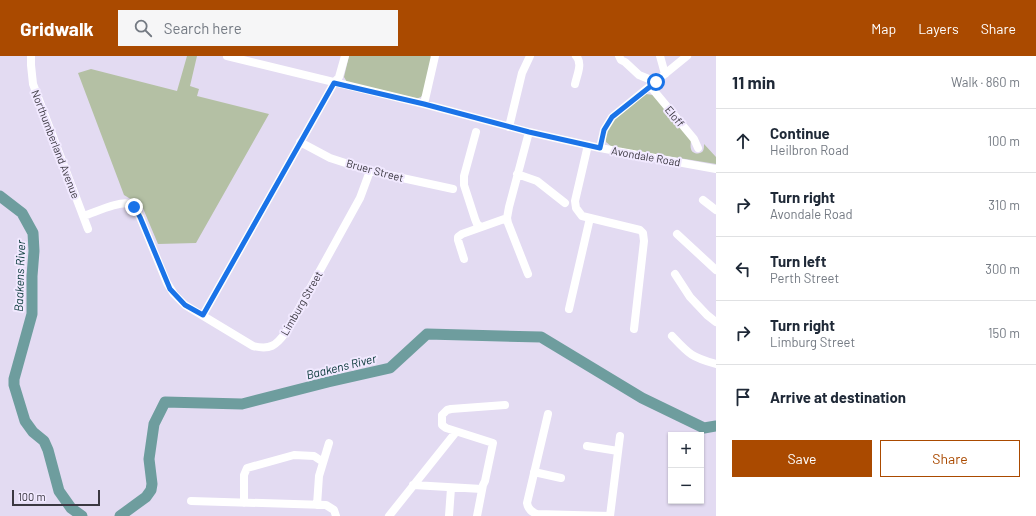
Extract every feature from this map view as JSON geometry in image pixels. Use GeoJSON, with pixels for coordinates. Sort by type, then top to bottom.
{"type":"FeatureCollection","features":[{"type":"Feature","properties":{"kind":"street","name":"Northumberland Avenue"},"geometry":{"type":"LineString","coordinates":[[31,56],[33,84],[88,229]]}},
{"type":"Feature","properties":{"kind":"street","name":"Avondale Road"},"geometry":{"type":"LineString","coordinates":[[227,56],[424,104],[529,132],[600,148],[716,169]]}},
{"type":"Feature","properties":{"kind":"street"},"geometry":{"type":"LineString","coordinates":[[266,65],[268,56]]}},
{"type":"Feature","properties":{"kind":"street"},"geometry":{"type":"LineString","coordinates":[[203,315],[300,142],[334,83],[339,77],[345,56]]}},
{"type":"Feature","properties":{"kind":"street"},"geometry":{"type":"LineString","coordinates":[[424,104],[435,56]]}},
{"type":"Feature","properties":{"kind":"street"},"geometry":{"type":"LineString","coordinates":[[509,127],[520,80],[530,56]]}},
{"type":"Feature","properties":{"kind":"street"},"geometry":{"type":"LineString","coordinates":[[575,84],[580,63],[576,56]]}},
{"type":"Feature","properties":{"kind":"street"},"geometry":{"type":"LineString","coordinates":[[619,56],[620,60],[625,62],[653,84]]}},
{"type":"Feature","properties":{"kind":"street"},"geometry":{"type":"LineString","coordinates":[[660,56],[665,74]]}},
{"type":"Feature","properties":{"kind":"street"},"geometry":{"type":"LineString","coordinates":[[600,148],[604,130],[612,117],[687,56]]}},
{"type":"Feature","properties":{"kind":"street","name":"Eloff"},"geometry":{"type":"LineString","coordinates":[[653,84],[694,139],[698,148]]}},
{"type":"Feature","properties":{"kind":"street"},"geometry":{"type":"LineString","coordinates":[[476,132],[464,181],[475,219],[477,224],[481,227]]}},
{"type":"Feature","properties":{"kind":"street"},"geometry":{"type":"LineString","coordinates":[[528,274],[507,218],[517,174],[529,132]]}},
{"type":"Feature","properties":{"kind":"street","name":"Bruer Street"},"geometry":{"type":"LineString","coordinates":[[300,142],[330,158],[370,171],[453,189]]}},
{"type":"Feature","properties":{"kind":"street"},"geometry":{"type":"LineString","coordinates":[[588,145],[575,201],[576,208],[582,216],[640,230],[643,233],[644,241],[634,329]]}},
{"type":"Feature","properties":{"kind":"street","name":"Limburg Street"},"geometry":{"type":"LineString","coordinates":[[83,216],[122,203],[130,204],[134,207],[140,217],[170,289],[185,305],[253,346],[265,348],[278,342],[286,332],[360,198],[370,171]]}},
{"type":"Feature","properties":{"kind":"street"},"geometry":{"type":"LineString","coordinates":[[517,174],[537,181],[565,203]]}},
{"type":"Feature","properties":{"kind":"street"},"geometry":{"type":"LineString","coordinates":[[703,200],[716,210]]}},
{"type":"Feature","properties":{"kind":"street"},"geometry":{"type":"LineString","coordinates":[[464,259],[458,237],[507,218]]}},
{"type":"Feature","properties":{"kind":"street"},"geometry":{"type":"LineString","coordinates":[[569,309],[590,218]]}},
{"type":"Feature","properties":{"kind":"street"},"geometry":{"type":"LineString","coordinates":[[677,234],[716,270]]}},
{"type":"Feature","properties":{"kind":"street"},"geometry":{"type":"LineString","coordinates":[[675,274],[690,297],[716,322]]}},
{"type":"Feature","properties":{"kind":"street"},"geometry":{"type":"LineString","coordinates":[[672,336],[690,354],[716,364]]}},
{"type":"Feature","properties":{"kind":"street"},"geometry":{"type":"LineString","coordinates":[[478,516],[482,489],[486,481],[493,443],[456,432],[442,425],[442,415],[447,410],[505,405]]}},
{"type":"Feature","properties":{"kind":"street"},"geometry":{"type":"LineString","coordinates":[[548,414],[527,503],[529,509],[533,513],[610,516],[620,436]]}},
{"type":"Feature","properties":{"kind":"street"},"geometry":{"type":"LineString","coordinates":[[389,516],[456,432]]}},
{"type":"Feature","properties":{"kind":"street"},"geometry":{"type":"LineString","coordinates":[[317,505],[318,483],[329,442]]}},
{"type":"Feature","properties":{"kind":"street"},"geometry":{"type":"LineString","coordinates":[[587,446],[618,451]]}},
{"type":"Feature","properties":{"kind":"street"},"geometry":{"type":"LineString","coordinates":[[244,503],[244,475],[247,468],[294,455],[314,456],[323,462]]}},
{"type":"Feature","properties":{"kind":"street"},"geometry":{"type":"LineString","coordinates":[[534,472],[561,478]]}},
{"type":"Feature","properties":{"kind":"street"},"geometry":{"type":"LineString","coordinates":[[413,485],[482,489]]}},
{"type":"Feature","properties":{"kind":"street"},"geometry":{"type":"LineString","coordinates":[[449,516],[451,488]]}},
{"type":"Feature","properties":{"kind":"street"},"geometry":{"type":"LineString","coordinates":[[191,501],[326,505],[334,510],[336,516]]}},
{"type":"Feature","properties":{"kind":"green space"},"geometry":{"type":"Polygon","coordinates":[[[187,56],[197,56],[190,86],[199,89],[197,96],[269,114],[196,243],[158,244],[142,206],[124,195],[78,73],[91,69],[177,91],[187,56]]]}},
{"type":"Feature","properties":{"kind":"green space"},"geometry":{"type":"Polygon","coordinates":[[[349,56],[432,57],[423,94],[421,97],[416,99],[347,82],[344,77],[349,56]]]}},
{"type":"Feature","properties":{"kind":"green space"},"geometry":{"type":"Polygon","coordinates":[[[646,94],[653,95],[691,139],[691,148],[694,153],[702,152],[704,149],[704,144],[716,157],[716,164],[612,147],[606,142],[605,134],[614,120],[646,94]]]}},
{"type":"Feature","properties":{"kind":"waterway","name":"Baakens River"},"geometry":{"type":"LineString","coordinates":[[0,196],[22,213],[33,233],[34,251],[32,276],[32,314],[14,379],[14,385],[25,421],[33,432],[44,441],[48,450],[59,491],[71,508],[82,516]]}},
{"type":"Feature","properties":{"kind":"waterway","name":"Baakens River"},"geometry":{"type":"LineString","coordinates":[[120,516],[146,497],[151,490],[152,484],[149,459],[154,424],[165,402],[242,404],[390,368],[427,334],[541,337],[642,398],[704,428],[716,426]]}},
{"type":"Feature","properties":{"kind":"route"},"geometry":{"type":"LineString","coordinates":[[134,207],[137,210],[170,289],[185,305],[203,315],[334,83],[424,104],[529,132],[600,148],[604,130],[612,117],[656,82]]}}]}
